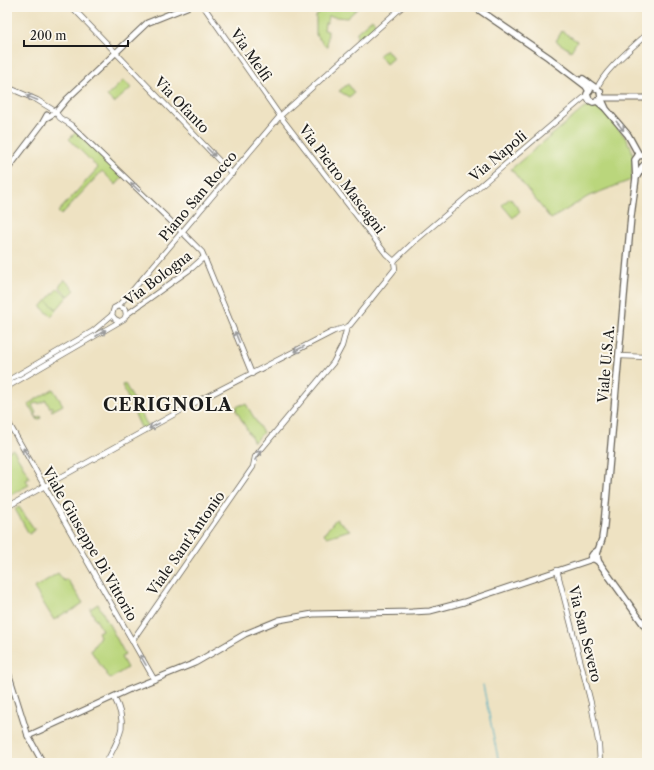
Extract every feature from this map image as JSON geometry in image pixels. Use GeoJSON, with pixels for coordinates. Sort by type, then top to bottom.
{"type":"FeatureCollection","features":[{"type":"Feature","properties":{"kind":"main road"},"geometry":{"type":"LineString","coordinates":[[7,170],[48,116],[56,112],[147,23],[187,7]]}},
{"type":"Feature","properties":{"kind":"main road"},"geometry":{"type":"LineString","coordinates":[[475,7],[548,57],[586,86],[588,95],[593,102],[600,98],[647,98]]}},
{"type":"Feature","properties":{"kind":"main road"},"geometry":{"type":"LineString","coordinates":[[548,57],[596,88],[600,98]]}},
{"type":"Feature","properties":{"kind":"main road"},"geometry":{"type":"LineString","coordinates":[[588,95],[596,88]]}},
{"type":"Feature","properties":{"kind":"main road","name":"Viale U.S.A."},"geometry":{"type":"LineString","coordinates":[[600,98],[606,109],[628,135],[632,144],[643,156],[646,164],[643,166],[636,178]]}},
{"type":"Feature","properties":{"kind":"main road","name":"Viale U.S.A."},"geometry":{"type":"LineString","coordinates":[[595,557],[602,540],[604,525],[631,216],[636,178],[635,161],[643,156]]}},
{"type":"Feature","properties":{"kind":"main road"},"geometry":{"type":"LineString","coordinates":[[636,164],[643,166]]}},
{"type":"Feature","properties":{"kind":"main road"},"geometry":{"type":"LineString","coordinates":[[28,736],[121,693],[195,664],[245,634],[279,620],[313,614],[401,613],[430,611],[464,602],[557,570],[586,562],[595,557],[647,629]]}},
{"type":"Feature","properties":{"kind":"main road"},"geometry":{"type":"LineString","coordinates":[[7,671],[28,736],[43,763]]}},
{"type":"Feature","properties":{"kind":"street","name":"Via Ofanto"},"geometry":{"type":"LineString","coordinates":[[72,7],[232,174]]}},
{"type":"Feature","properties":{"kind":"street","name":"Via Melfi"},"geometry":{"type":"LineString","coordinates":[[204,7],[280,116]]}},
{"type":"Feature","properties":{"kind":"street","name":"Piano San Rocco"},"geometry":{"type":"LineString","coordinates":[[118,306],[280,116],[402,7]]}},
{"type":"Feature","properties":{"kind":"street"},"geometry":{"type":"LineString","coordinates":[[596,88],[605,75],[647,34]]}},
{"type":"Feature","properties":{"kind":"street"},"geometry":{"type":"LineString","coordinates":[[7,87],[37,100],[56,112],[60,118],[71,125],[202,252],[203,258],[252,374]]}},
{"type":"Feature","properties":{"kind":"street","name":"Via Napoli"},"geometry":{"type":"LineString","coordinates":[[394,261],[414,242],[588,95]]}},
{"type":"Feature","properties":{"kind":"street","name":"Via Pietro Mascagni"},"geometry":{"type":"LineString","coordinates":[[280,116],[386,254],[394,261]]}},
{"type":"Feature","properties":{"kind":"street","name":"Via Bologna"},"geometry":{"type":"LineString","coordinates":[[126,316],[187,272],[203,258]]}},
{"type":"Feature","properties":{"kind":"street"},"geometry":{"type":"LineString","coordinates":[[7,507],[200,400],[334,331],[347,328],[395,269],[394,261]]}},
{"type":"Feature","properties":{"kind":"street"},"geometry":{"type":"LineString","coordinates":[[7,387],[124,319],[126,316],[125,309],[118,306],[112,310],[112,315],[115,320],[119,321]]}},
{"type":"Feature","properties":{"kind":"street"},"geometry":{"type":"LineString","coordinates":[[7,381],[93,331],[112,315]]}},
{"type":"Feature","properties":{"kind":"street","name":"Viale Sant'Antonio"},"geometry":{"type":"LineString","coordinates":[[132,641],[253,467],[255,457],[328,369],[337,356],[342,346],[347,328]]}},
{"type":"Feature","properties":{"kind":"street"},"geometry":{"type":"LineString","coordinates":[[619,356],[647,357]]}},
{"type":"Feature","properties":{"kind":"street","name":"Viale Giuseppe Di Vittorio"},"geometry":{"type":"LineString","coordinates":[[7,420],[154,679]]}},
{"type":"Feature","properties":{"kind":"street","name":"Via San Severo"},"geometry":{"type":"LineString","coordinates":[[557,570],[591,703],[599,746],[600,763]]}},
{"type":"Feature","properties":{"kind":"street"},"geometry":{"type":"LineString","coordinates":[[118,705],[121,693]]}},
{"type":"Feature","properties":{"kind":"street"},"geometry":{"type":"LineString","coordinates":[[106,763],[121,734],[122,718],[114,697]]}},
{"type":"Feature","properties":{"kind":"street"},"geometry":{"type":"LineString","coordinates":[[107,700],[118,705]]}},
{"type":"Feature","properties":{"kind":"green space"},"geometry":{"type":"Polygon","coordinates":[[[326,7],[359,7],[347,18],[328,16],[324,30],[328,31],[327,48],[316,35],[316,16],[326,7]]]}},
{"type":"Feature","properties":{"kind":"green space"},"geometry":{"type":"Polygon","coordinates":[[[372,19],[377,25],[357,41],[357,32],[372,19]]]}},
{"type":"Feature","properties":{"kind":"green space"},"geometry":{"type":"Polygon","coordinates":[[[562,31],[577,41],[571,51],[556,41],[562,31]]]}},
{"type":"Feature","properties":{"kind":"green space"},"geometry":{"type":"Polygon","coordinates":[[[386,49],[393,58],[386,64],[379,55],[386,49]]]}},
{"type":"Feature","properties":{"kind":"green space"},"geometry":{"type":"Polygon","coordinates":[[[124,80],[131,88],[114,103],[107,96],[124,80]]]}},
{"type":"Feature","properties":{"kind":"green space"},"geometry":{"type":"Polygon","coordinates":[[[348,84],[354,93],[349,97],[339,91],[348,84]]]}},
{"type":"Feature","properties":{"kind":"green space"},"geometry":{"type":"Polygon","coordinates":[[[592,105],[599,105],[598,108],[601,106],[628,141],[629,145],[630,144],[634,157],[631,180],[589,196],[551,219],[511,169],[583,109],[592,105]]]}},
{"type":"Feature","properties":{"kind":"green space"},"geometry":{"type":"Polygon","coordinates":[[[77,131],[124,176],[116,185],[102,171],[61,215],[58,212],[98,168],[69,139],[77,131]]]}},
{"type":"Feature","properties":{"kind":"green space"},"geometry":{"type":"Polygon","coordinates":[[[510,198],[520,211],[513,218],[502,205],[510,198]]]}},
{"type":"Feature","properties":{"kind":"green space"},"geometry":{"type":"Polygon","coordinates":[[[65,280],[75,290],[69,296],[59,286],[65,280]]]}},
{"type":"Feature","properties":{"kind":"green space"},"geometry":{"type":"Polygon","coordinates":[[[58,288],[68,296],[57,309],[48,302],[57,310],[51,316],[41,307],[58,288]]]}},
{"type":"Feature","properties":{"kind":"green space"},"geometry":{"type":"Polygon","coordinates":[[[125,384],[149,428],[143,432],[122,385],[125,384]]]}},
{"type":"Feature","properties":{"kind":"green space"},"geometry":{"type":"Polygon","coordinates":[[[53,389],[63,405],[52,411],[52,406],[50,408],[46,400],[39,404],[38,402],[32,405],[37,418],[40,416],[41,418],[38,420],[28,404],[53,389]]]}},
{"type":"Feature","properties":{"kind":"green space"},"geometry":{"type":"Polygon","coordinates":[[[246,404],[263,433],[254,442],[236,410],[236,407],[246,404]]]}},
{"type":"Feature","properties":{"kind":"green space"},"geometry":{"type":"Polygon","coordinates":[[[13,449],[30,478],[26,480],[29,485],[7,497],[7,451],[8,452],[13,449]]]}},
{"type":"Feature","properties":{"kind":"green space"},"geometry":{"type":"Polygon","coordinates":[[[19,507],[35,530],[29,534],[15,509],[19,507]]]}},
{"type":"Feature","properties":{"kind":"green space"},"geometry":{"type":"Polygon","coordinates":[[[336,519],[350,530],[327,537],[324,534],[336,519]]]}},
{"type":"Feature","properties":{"kind":"green space"},"geometry":{"type":"Polygon","coordinates":[[[58,573],[64,581],[67,579],[83,603],[54,620],[34,588],[58,573]]]}},
{"type":"Feature","properties":{"kind":"green space"},"geometry":{"type":"Polygon","coordinates":[[[98,604],[125,654],[121,657],[127,668],[110,679],[91,651],[100,636],[98,632],[102,630],[90,609],[98,604]]]}},
{"type":"Feature","properties":{"kind":"waterway"},"geometry":{"type":"LineString","coordinates":[[483,685],[499,763]]}},
{"type":"Feature","properties":{"kind":"district","name":"CERIGNOLA"},"geometry":{"type":"Point","coordinates":[168,405]}}]}
